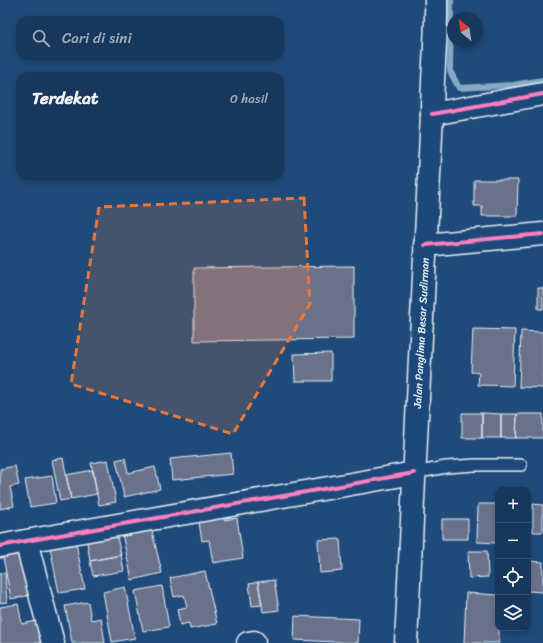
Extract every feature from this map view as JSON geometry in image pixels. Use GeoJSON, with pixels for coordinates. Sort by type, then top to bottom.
{"type":"FeatureCollection","features":[{"type":"Feature","properties":{"kind":"street","name":"Jalan Panglima Besar Sudirman"},"geometry":{"type":"LineString","coordinates":[[406,643],[432,114],[436,0]]}},
{"type":"Feature","properties":{"kind":"street"},"geometry":{"type":"LineString","coordinates":[[432,114],[543,94]]}},
{"type":"Feature","properties":{"kind":"street"},"geometry":{"type":"LineString","coordinates":[[425,245],[543,234]]}},
{"type":"Feature","properties":{"kind":"street"},"geometry":{"type":"LineString","coordinates":[[0,546],[414,473]]}},
{"type":"Feature","properties":{"kind":"street"},"geometry":{"type":"LineString","coordinates":[[26,541],[54,643]]}},
{"type":"Feature","properties":{"kind":"lane"},"geometry":{"type":"LineString","coordinates":[[414,473],[446,467],[475,465],[521,465]]}},
{"type":"Feature","properties":{"kind":"highlighted area"},"geometry":{"type":"Polygon","coordinates":[[[304,198],[310,304],[233,434],[71,384],[99,207],[304,198]]]}},
{"type":"Feature","properties":{"kind":"building"},"geometry":{"type":"Polygon","coordinates":[[[474,180],[518,180],[517,216],[482,216],[482,206],[474,206],[474,180]]]}},
{"type":"Feature","properties":{"kind":"building"},"geometry":{"type":"Polygon","coordinates":[[[354,266],[354,339],[194,341],[194,268],[354,266]]]}},
{"type":"Feature","properties":{"kind":"building"},"geometry":{"type":"Polygon","coordinates":[[[538,288],[543,288],[543,309],[538,309],[538,288]]]}},
{"type":"Feature","properties":{"kind":"building"},"geometry":{"type":"Polygon","coordinates":[[[473,329],[515,330],[513,386],[478,385],[479,373],[471,372],[473,329]]]}},
{"type":"Feature","properties":{"kind":"building"},"geometry":{"type":"Polygon","coordinates":[[[521,331],[543,332],[543,388],[519,387],[521,331]]]}},
{"type":"Feature","properties":{"kind":"building"},"geometry":{"type":"Polygon","coordinates":[[[331,353],[331,381],[295,381],[294,354],[331,353]]]}},
{"type":"Feature","properties":{"kind":"building"},"geometry":{"type":"Polygon","coordinates":[[[462,413],[482,413],[482,438],[462,438],[462,413]]]}},
{"type":"Feature","properties":{"kind":"building"},"geometry":{"type":"Polygon","coordinates":[[[482,413],[501,414],[501,438],[482,438],[482,413]]]}},
{"type":"Feature","properties":{"kind":"building"},"geometry":{"type":"Polygon","coordinates":[[[501,414],[517,414],[516,438],[501,438],[501,414]]]}},
{"type":"Feature","properties":{"kind":"building"},"geometry":{"type":"Polygon","coordinates":[[[517,414],[543,414],[543,438],[516,438],[517,414]]]}},
{"type":"Feature","properties":{"kind":"building"},"geometry":{"type":"Polygon","coordinates":[[[231,453],[233,474],[172,480],[170,459],[231,453]]]}},
{"type":"Feature","properties":{"kind":"building"},"geometry":{"type":"Polygon","coordinates":[[[63,458],[71,499],[60,501],[52,460],[63,458]]]}},
{"type":"Feature","properties":{"kind":"building"},"geometry":{"type":"Polygon","coordinates":[[[125,458],[128,473],[155,467],[160,489],[124,497],[116,460],[125,458]]]}},
{"type":"Feature","properties":{"kind":"building"},"geometry":{"type":"Polygon","coordinates":[[[108,460],[116,502],[99,505],[91,463],[108,460]]]}},
{"type":"Feature","properties":{"kind":"building"},"geometry":{"type":"Polygon","coordinates":[[[15,466],[19,485],[10,487],[14,506],[0,509],[0,469],[15,466]]]}},
{"type":"Feature","properties":{"kind":"building"},"geometry":{"type":"Polygon","coordinates":[[[93,470],[97,494],[71,499],[66,475],[93,470]]]}},
{"type":"Feature","properties":{"kind":"building"},"geometry":{"type":"Polygon","coordinates":[[[52,476],[56,503],[30,507],[25,480],[52,476]]]}},
{"type":"Feature","properties":{"kind":"building"},"geometry":{"type":"Polygon","coordinates":[[[478,504],[495,504],[495,543],[477,542],[478,504]]]}},
{"type":"Feature","properties":{"kind":"building"},"geometry":{"type":"Polygon","coordinates":[[[533,504],[543,505],[543,532],[533,532],[533,504]]]}},
{"type":"Feature","properties":{"kind":"building"},"geometry":{"type":"Polygon","coordinates":[[[222,512],[224,520],[237,518],[243,558],[213,563],[209,540],[202,541],[198,516],[222,512]]]}},
{"type":"Feature","properties":{"kind":"building"},"geometry":{"type":"Polygon","coordinates":[[[442,519],[468,519],[468,539],[442,539],[442,519]]]}},
{"type":"Feature","properties":{"kind":"building"},"geometry":{"type":"Polygon","coordinates":[[[151,527],[162,573],[132,580],[122,534],[151,527]]]}},
{"type":"Feature","properties":{"kind":"building"},"geometry":{"type":"Polygon","coordinates":[[[117,537],[121,555],[90,561],[87,542],[117,537]]]}},
{"type":"Feature","properties":{"kind":"building"},"geometry":{"type":"Polygon","coordinates":[[[75,538],[85,589],[59,593],[49,542],[75,538]]]}},
{"type":"Feature","properties":{"kind":"building"},"geometry":{"type":"Polygon","coordinates":[[[340,539],[342,571],[320,573],[318,540],[340,539]]]}},
{"type":"Feature","properties":{"kind":"building"},"geometry":{"type":"Polygon","coordinates":[[[26,547],[36,594],[11,599],[2,552],[26,547]]]}},
{"type":"Feature","properties":{"kind":"building"},"geometry":{"type":"Polygon","coordinates":[[[468,551],[487,551],[488,577],[469,578],[468,551]]]}},
{"type":"Feature","properties":{"kind":"building"},"geometry":{"type":"Polygon","coordinates":[[[121,555],[124,571],[93,576],[90,561],[121,555]]]}},
{"type":"Feature","properties":{"kind":"building"},"geometry":{"type":"Polygon","coordinates":[[[531,561],[543,562],[543,592],[531,591],[531,561]]]}},
{"type":"Feature","properties":{"kind":"building"},"geometry":{"type":"Polygon","coordinates":[[[205,571],[217,624],[190,629],[189,623],[180,625],[177,609],[187,607],[184,595],[174,597],[170,578],[205,571]]]}},
{"type":"Feature","properties":{"kind":"building"},"geometry":{"type":"Polygon","coordinates":[[[0,573],[5,573],[7,602],[0,603],[0,573]]]}},
{"type":"Feature","properties":{"kind":"building"},"geometry":{"type":"Polygon","coordinates":[[[274,580],[279,610],[263,612],[258,582],[274,580]]]}},
{"type":"Feature","properties":{"kind":"building"},"geometry":{"type":"Polygon","coordinates":[[[258,582],[262,605],[252,606],[249,584],[258,582]]]}},
{"type":"Feature","properties":{"kind":"building"},"geometry":{"type":"Polygon","coordinates":[[[162,586],[169,627],[143,631],[135,591],[162,586]]]}},
{"type":"Feature","properties":{"kind":"building"},"geometry":{"type":"Polygon","coordinates":[[[125,587],[135,638],[112,642],[103,592],[125,587]]]}},
{"type":"Feature","properties":{"kind":"building"},"geometry":{"type":"Polygon","coordinates":[[[466,593],[495,595],[495,631],[499,631],[499,643],[464,643],[466,593]]]}},
{"type":"Feature","properties":{"kind":"building"},"geometry":{"type":"Polygon","coordinates":[[[88,602],[91,620],[101,618],[105,643],[72,643],[65,606],[88,602]]]}},
{"type":"Feature","properties":{"kind":"building"},"geometry":{"type":"Polygon","coordinates":[[[18,604],[22,624],[41,620],[46,643],[0,643],[0,607],[18,604]]]}},
{"type":"Feature","properties":{"kind":"building"},"geometry":{"type":"Polygon","coordinates":[[[295,616],[359,619],[358,643],[294,640],[295,616]]]}},
{"type":"Feature","properties":{"kind":"waterway"},"geometry":{"type":"LineString","coordinates":[[451,0],[450,71],[459,88],[513,85],[543,80]]}},
{"type":"Feature","properties":{"kind":"cycle path"},"geometry":{"type":"LineString","coordinates":[[432,114],[543,94]]}},
{"type":"Feature","properties":{"kind":"cycle path"},"geometry":{"type":"LineString","coordinates":[[425,245],[543,234]]}},
{"type":"Feature","properties":{"kind":"cycle path"},"geometry":{"type":"LineString","coordinates":[[0,546],[414,473]]}}]}
